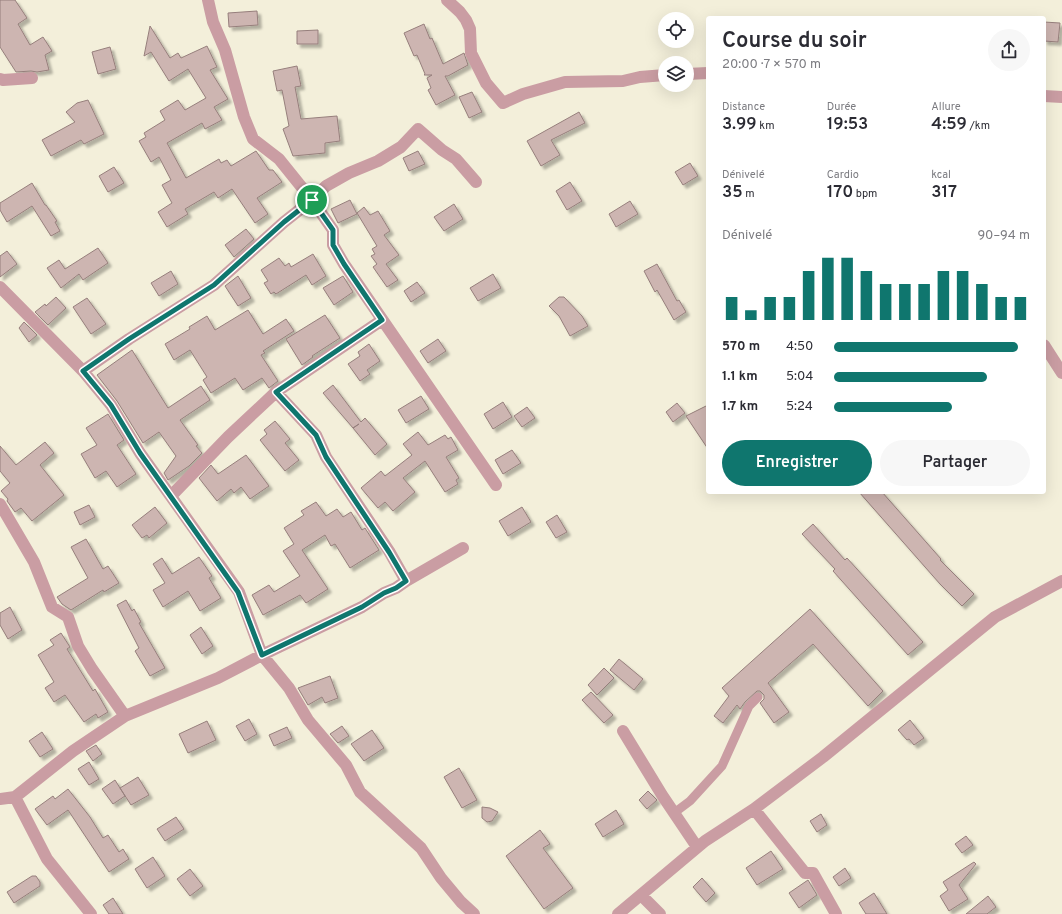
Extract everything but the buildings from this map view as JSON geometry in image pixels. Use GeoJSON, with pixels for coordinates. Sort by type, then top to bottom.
{"type":"FeatureCollection","features":[{"type":"Feature","properties":{"kind":"street"},"geometry":{"type":"LineString","coordinates":[[208,0],[214,22],[225,50],[244,117],[253,139],[279,159],[312,200],[333,230],[333,245],[344,264],[496,485]]}},
{"type":"Feature","properties":{"kind":"street"},"geometry":{"type":"LineString","coordinates":[[448,0],[466,20],[470,29],[471,53],[486,83],[503,103],[523,94],[565,82],[624,81],[640,77],[658,76]]}},
{"type":"Feature","properties":{"kind":"street"},"geometry":{"type":"LineString","coordinates":[[694,74],[706,73]]}},
{"type":"Feature","properties":{"kind":"street"},"geometry":{"type":"LineString","coordinates":[[0,79],[32,78]]}},
{"type":"Feature","properties":{"kind":"street"},"geometry":{"type":"LineString","coordinates":[[1046,96],[1062,97]]}},
{"type":"Feature","properties":{"kind":"street"},"geometry":{"type":"LineString","coordinates":[[83,371],[129,339],[214,285],[284,222],[312,200],[326,186],[349,173],[378,161],[401,147],[418,130],[442,150],[456,159],[476,182]]}},
{"type":"Feature","properties":{"kind":"street"},"geometry":{"type":"LineString","coordinates":[[0,287],[83,371],[111,405],[140,453],[238,592],[262,655],[288,688],[308,720],[346,765],[360,792],[421,848],[441,878],[461,902],[474,914]]}},
{"type":"Feature","properties":{"kind":"street"},"geometry":{"type":"LineString","coordinates":[[171,496],[228,437],[276,392],[382,320]]}},
{"type":"Feature","properties":{"kind":"street"},"geometry":{"type":"LineString","coordinates":[[1046,348],[1062,373]]}},
{"type":"Feature","properties":{"kind":"street"},"geometry":{"type":"LineString","coordinates":[[276,392],[316,435],[326,457],[389,552],[406,581]]}},
{"type":"Feature","properties":{"kind":"street"},"geometry":{"type":"LineString","coordinates":[[0,504],[34,562],[52,607],[68,617],[78,646],[125,716]]}},
{"type":"Feature","properties":{"kind":"street"},"geometry":{"type":"LineString","coordinates":[[0,799],[15,797],[73,751],[125,716],[218,678],[362,607],[463,548]]}},
{"type":"Feature","properties":{"kind":"street"},"geometry":{"type":"LineString","coordinates":[[618,914],[697,847],[754,809],[823,757],[995,618],[1062,581]]}},
{"type":"Feature","properties":{"kind":"street"},"geometry":{"type":"LineString","coordinates":[[623,731],[674,814],[697,847]]}},
{"type":"Feature","properties":{"kind":"street"},"geometry":{"type":"LineString","coordinates":[[15,797],[47,859],[91,914]]}},
{"type":"Feature","properties":{"kind":"street"},"geometry":{"type":"LineString","coordinates":[[754,809],[805,873],[813,873],[836,914]]}},
{"type":"Feature","properties":{"kind":"street"},"geometry":{"type":"LineString","coordinates":[[641,895],[660,914]]}},
{"type":"Feature","properties":{"kind":"lane"},"geometry":{"type":"LineString","coordinates":[[674,814],[690,801],[722,766],[749,706],[758,697]]}},
{"type":"Feature","properties":{"kind":"route"},"geometry":{"type":"LineString","coordinates":[[312,200],[333,230],[333,245],[344,264],[382,320],[276,392],[316,435],[326,457],[389,552],[406,581],[362,607],[262,655],[238,592],[140,453],[111,405],[83,371],[129,339],[214,285],[284,222],[312,200]]}}]}
